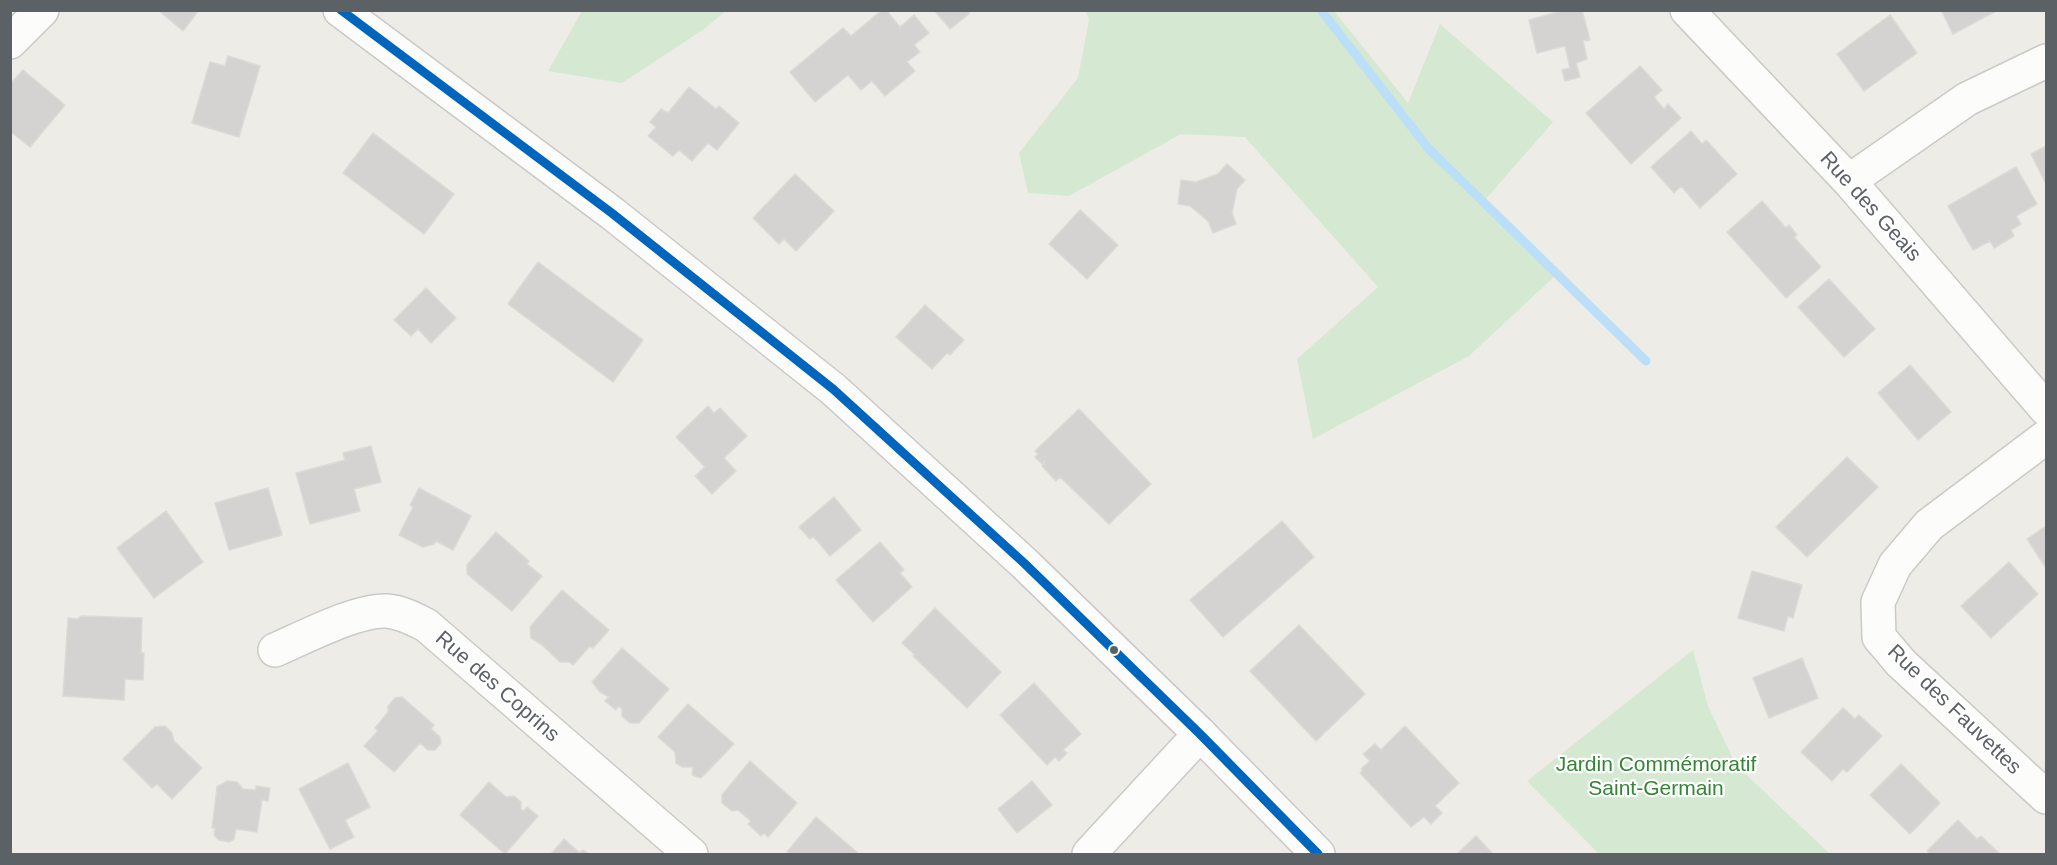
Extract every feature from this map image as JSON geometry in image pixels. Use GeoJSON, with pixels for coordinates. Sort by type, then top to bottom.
{"type":"FeatureCollection","features":[{"type":"Feature","properties":{"kind":"street"},"geometry":{"type":"LineString","coordinates":[[10,42],[42,10]]}},
{"type":"Feature","properties":{"kind":"street"},"geometry":{"type":"LineString","coordinates":[[339,10],[613,214],[833,389],[1024,563],[1200,734],[1318,855]]}},
{"type":"Feature","properties":{"kind":"street","name":"Rue des Geais"},"geometry":{"type":"LineString","coordinates":[[1687,10],[1849,181],[2046,409]]}},
{"type":"Feature","properties":{"kind":"street"},"geometry":{"type":"LineString","coordinates":[[1849,181],[1967,99],[2046,61]]}},
{"type":"Feature","properties":{"kind":"street","name":"Rue des Fauvettes"},"geometry":{"type":"LineString","coordinates":[[2046,437],[1929,525],[1895,565],[1878,603],[1879,638],[1901,663],[2046,797]]}},
{"type":"Feature","properties":{"kind":"street","name":"Rue des Coprins"},"geometry":{"type":"LineString","coordinates":[[275,650],[365,612],[395,613],[426,625],[691,855]]}},
{"type":"Feature","properties":{"kind":"street"},"geometry":{"type":"LineString","coordinates":[[1089,855],[1200,734]]}},
{"type":"Feature","properties":{"kind":"green space"},"geometry":{"type":"Polygon","coordinates":[[[582,11],[726,11],[704,29],[622,83],[548,71],[582,11]]]}},
{"type":"Feature","properties":{"kind":"green space"},"geometry":{"type":"Polygon","coordinates":[[[1086,11],[1334,11],[1408,103],[1440,24],[1553,122],[1485,200],[1556,275],[1469,356],[1313,439],[1297,359],[1378,287],[1245,137],[1181,134],[1069,196],[1028,193],[1019,153],[1078,78],[1089,20],[1086,11]]]}},
{"type":"Feature","properties":{"kind":"green space","name":"Jardin Commémoratif Saint-Germain"},"geometry":{"type":"Polygon","coordinates":[[[1693,650],[1708,706],[1736,765],[1830,854],[1599,854],[1527,781],[1693,650]]]}},
{"type":"Feature","properties":{"kind":"building"},"geometry":{"type":"Polygon","coordinates":[[[158,10],[199,10],[183,31],[158,10]]]}},
{"type":"Feature","properties":{"kind":"building"},"geometry":{"type":"Polygon","coordinates":[[[882,10],[886,10],[900,27],[914,15],[929,33],[914,45],[920,52],[907,62],[915,71],[885,96],[872,81],[861,90],[848,75],[815,102],[790,72],[843,28],[851,36],[882,10]]]}},
{"type":"Feature","properties":{"kind":"building"},"geometry":{"type":"Polygon","coordinates":[[[934,10],[969,10],[969,14],[950,29],[934,10]]]}},
{"type":"Feature","properties":{"kind":"building"},"geometry":{"type":"Polygon","coordinates":[[[1565,10],[1582,10],[1590,40],[1583,41],[1587,59],[1576,63],[1580,77],[1565,81],[1562,70],[1570,68],[1565,46],[1537,53],[1529,20],[1565,10]]]}},
{"type":"Feature","properties":{"kind":"building"},"geometry":{"type":"Polygon","coordinates":[[[1941,10],[1998,10],[1953,34],[1941,10]]]}},
{"type":"Feature","properties":{"kind":"building"},"geometry":{"type":"Polygon","coordinates":[[[1890,15],[1917,53],[1864,91],[1837,54],[1890,15]]]}},
{"type":"Feature","properties":{"kind":"building"},"geometry":{"type":"Polygon","coordinates":[[[228,56],[260,66],[239,137],[192,123],[210,62],[225,66],[228,56]]]}},
{"type":"Feature","properties":{"kind":"building"},"geometry":{"type":"Polygon","coordinates":[[[1640,66],[1662,90],[1654,97],[1664,109],[1668,104],[1681,118],[1631,164],[1586,113],[1640,66]]]}},
{"type":"Feature","properties":{"kind":"building"},"geometry":{"type":"Polygon","coordinates":[[[23,70],[65,105],[30,147],[10,131],[10,84],[23,70]]]}},
{"type":"Feature","properties":{"kind":"building"},"geometry":{"type":"Polygon","coordinates":[[[689,87],[716,109],[719,106],[739,123],[717,150],[708,143],[692,161],[679,150],[673,156],[648,136],[656,127],[650,122],[661,109],[668,113],[689,87]]]}},
{"type":"Feature","properties":{"kind":"building"},"geometry":{"type":"Polygon","coordinates":[[[1691,131],[1702,144],[1706,140],[1737,174],[1700,208],[1681,186],[1674,193],[1651,167],[1691,131]]]}},
{"type":"Feature","properties":{"kind":"building"},"geometry":{"type":"Polygon","coordinates":[[[373,133],[454,194],[424,234],[343,173],[373,133]]]}},
{"type":"Feature","properties":{"kind":"building"},"geometry":{"type":"Polygon","coordinates":[[[2046,146],[2046,184],[2031,154],[2046,146]]]}},
{"type":"Feature","properties":{"kind":"building"},"geometry":{"type":"Polygon","coordinates":[[[1227,164],[1245,180],[1237,189],[1232,213],[1236,224],[1213,233],[1208,221],[1190,206],[1178,204],[1181,180],[1196,182],[1218,174],[1227,164]]]}},
{"type":"Feature","properties":{"kind":"building"},"geometry":{"type":"Polygon","coordinates":[[[2016,167],[2037,204],[2016,216],[2021,224],[2011,230],[2014,236],[1994,248],[1990,241],[1973,250],[1948,206],[2016,167]]]}},
{"type":"Feature","properties":{"kind":"building"},"geometry":{"type":"Polygon","coordinates":[[[795,174],[834,211],[796,251],[784,239],[779,244],[753,218],[795,174]]]}},
{"type":"Feature","properties":{"kind":"building"},"geometry":{"type":"Polygon","coordinates":[[[1762,201],[1786,228],[1789,225],[1797,235],[1794,237],[1821,267],[1786,298],[1727,232],[1762,201]]]}},
{"type":"Feature","properties":{"kind":"building"},"geometry":{"type":"Polygon","coordinates":[[[1080,210],[1118,245],[1087,279],[1049,244],[1080,210]]]}},
{"type":"Feature","properties":{"kind":"building"},"geometry":{"type":"Polygon","coordinates":[[[538,262],[643,340],[613,382],[508,304],[538,262]]]}},
{"type":"Feature","properties":{"kind":"building"},"geometry":{"type":"Polygon","coordinates":[[[1829,279],[1875,329],[1844,357],[1798,307],[1829,279]]]}},
{"type":"Feature","properties":{"kind":"building"},"geometry":{"type":"Polygon","coordinates":[[[426,288],[456,318],[431,343],[418,329],[411,336],[394,320],[426,288]]]}},
{"type":"Feature","properties":{"kind":"building"},"geometry":{"type":"Polygon","coordinates":[[[925,305],[964,340],[932,369],[896,337],[925,305]]]}},
{"type":"Feature","properties":{"kind":"building"},"geometry":{"type":"Polygon","coordinates":[[[1910,365],[1951,412],[1918,440],[1878,393],[1910,365]]]}},
{"type":"Feature","properties":{"kind":"building"},"geometry":{"type":"Polygon","coordinates":[[[708,406],[714,413],[720,408],[747,436],[724,458],[736,471],[712,494],[695,476],[705,467],[676,437],[708,406]]]}},
{"type":"Feature","properties":{"kind":"building"},"geometry":{"type":"Polygon","coordinates":[[[1079,409],[1151,484],[1109,524],[1060,477],[1056,481],[1042,466],[1045,461],[1042,464],[1035,457],[1038,454],[1035,451],[1079,409]]]}},
{"type":"Feature","properties":{"kind":"building"},"geometry":{"type":"Polygon","coordinates":[[[371,446],[381,482],[354,489],[360,511],[310,524],[296,473],[345,460],[343,453],[371,446]]]}},
{"type":"Feature","properties":{"kind":"building"},"geometry":{"type":"Polygon","coordinates":[[[1847,457],[1878,487],[1807,557],[1776,527],[1847,457]]]}},
{"type":"Feature","properties":{"kind":"building"},"geometry":{"type":"Polygon","coordinates":[[[268,488],[282,535],[229,550],[215,503],[268,488]]]}},
{"type":"Feature","properties":{"kind":"building"},"geometry":{"type":"Polygon","coordinates":[[[419,488],[471,516],[453,550],[436,541],[434,544],[423,547],[399,535],[413,507],[410,505],[419,488]]]}},
{"type":"Feature","properties":{"kind":"building"},"geometry":{"type":"Polygon","coordinates":[[[834,497],[861,530],[830,556],[813,536],[810,539],[799,527],[834,497]]]}},
{"type":"Feature","properties":{"kind":"building"},"geometry":{"type":"Polygon","coordinates":[[[166,511],[203,562],[154,598],[117,548],[166,511]]]}},
{"type":"Feature","properties":{"kind":"building"},"geometry":{"type":"Polygon","coordinates":[[[1282,521],[1314,557],[1223,637],[1190,600],[1282,521]]]}},
{"type":"Feature","properties":{"kind":"building"},"geometry":{"type":"Polygon","coordinates":[[[2046,526],[2046,568],[2027,539],[2046,526]]]}},
{"type":"Feature","properties":{"kind":"building"},"geometry":{"type":"Polygon","coordinates":[[[496,532],[529,561],[527,564],[542,576],[512,611],[467,574],[467,565],[496,532]]]}},
{"type":"Feature","properties":{"kind":"building"},"geometry":{"type":"Polygon","coordinates":[[[880,542],[904,570],[900,573],[912,587],[873,622],[836,580],[880,542]]]}},
{"type":"Feature","properties":{"kind":"building"},"geometry":{"type":"Polygon","coordinates":[[[2009,562],[2038,594],[1991,638],[1961,606],[2009,562]]]}},
{"type":"Feature","properties":{"kind":"building"},"geometry":{"type":"Polygon","coordinates":[[[1752,571],[1802,585],[1793,618],[1788,616],[1784,631],[1738,618],[1752,571]]]}},
{"type":"Feature","properties":{"kind":"building"},"geometry":{"type":"Polygon","coordinates":[[[562,590],[609,630],[573,665],[569,662],[560,662],[531,638],[530,627],[562,590]]]}},
{"type":"Feature","properties":{"kind":"building"},"geometry":{"type":"Polygon","coordinates":[[[935,608],[1001,672],[967,708],[902,643],[935,608]]]}},
{"type":"Feature","properties":{"kind":"building"},"geometry":{"type":"Polygon","coordinates":[[[82,616],[142,618],[143,680],[125,679],[124,700],[63,696],[68,618],[77,619],[82,616]]]}},
{"type":"Feature","properties":{"kind":"building"},"geometry":{"type":"Polygon","coordinates":[[[1299,625],[1365,694],[1316,741],[1250,671],[1299,625]]]}},
{"type":"Feature","properties":{"kind":"building"},"geometry":{"type":"Polygon","coordinates":[[[622,648],[669,689],[639,723],[630,723],[622,716],[622,709],[618,706],[616,710],[605,701],[609,697],[600,692],[592,682],[622,648]]]}},
{"type":"Feature","properties":{"kind":"building"},"geometry":{"type":"Polygon","coordinates":[[[1802,658],[1818,698],[1769,718],[1753,678],[1802,658]]]}},
{"type":"Feature","properties":{"kind":"building"},"geometry":{"type":"Polygon","coordinates":[[[1034,683],[1081,734],[1063,750],[1067,753],[1059,761],[1055,757],[1047,765],[1000,715],[1034,683]]]}},
{"type":"Feature","properties":{"kind":"building"},"geometry":{"type":"Polygon","coordinates":[[[402,697],[434,725],[431,729],[440,737],[441,743],[435,750],[428,750],[420,743],[394,772],[364,746],[378,731],[375,728],[388,712],[388,706],[395,698],[402,697]]]}},
{"type":"Feature","properties":{"kind":"building"},"geometry":{"type":"Polygon","coordinates":[[[688,704],[734,744],[701,778],[692,775],[693,767],[682,767],[676,763],[675,752],[658,737],[688,704]]]}},
{"type":"Feature","properties":{"kind":"building"},"geometry":{"type":"Polygon","coordinates":[[[1843,708],[1855,719],[1859,715],[1882,736],[1847,772],[1843,769],[1832,781],[1801,752],[1843,708]]]}},
{"type":"Feature","properties":{"kind":"building"},"geometry":{"type":"Polygon","coordinates":[[[165,726],[172,733],[174,741],[202,768],[172,799],[157,784],[152,788],[123,759],[155,727],[165,726]]]}},
{"type":"Feature","properties":{"kind":"building"},"geometry":{"type":"Polygon","coordinates":[[[1405,726],[1459,783],[1435,806],[1442,813],[1431,824],[1424,817],[1411,827],[1360,773],[1370,761],[1363,754],[1375,744],[1381,750],[1405,726]]]}},
{"type":"Feature","properties":{"kind":"building"},"geometry":{"type":"Polygon","coordinates":[[[750,761],[797,803],[768,837],[764,833],[761,836],[748,824],[751,821],[738,810],[732,811],[722,803],[722,795],[750,761]]]}},
{"type":"Feature","properties":{"kind":"building"},"geometry":{"type":"Polygon","coordinates":[[[348,763],[370,807],[345,820],[354,837],[330,849],[299,789],[348,763]]]}},
{"type":"Feature","properties":{"kind":"building"},"geometry":{"type":"Polygon","coordinates":[[[1901,764],[1940,803],[1910,834],[1870,795],[1901,764]]]}},
{"type":"Feature","properties":{"kind":"building"},"geometry":{"type":"Polygon","coordinates":[[[227,781],[237,782],[243,789],[256,790],[256,786],[270,788],[268,801],[262,800],[257,832],[236,829],[234,839],[229,842],[219,840],[214,835],[215,828],[212,828],[217,787],[227,781]]]}},
{"type":"Feature","properties":{"kind":"building"},"geometry":{"type":"Polygon","coordinates":[[[1032,781],[1052,805],[1017,833],[998,809],[1032,781]]]}},
{"type":"Feature","properties":{"kind":"building"},"geometry":{"type":"Polygon","coordinates":[[[489,782],[506,797],[514,796],[521,802],[521,809],[524,811],[527,807],[538,816],[505,854],[460,815],[489,782]]]}},
{"type":"Feature","properties":{"kind":"building"},"geometry":{"type":"Polygon","coordinates":[[[816,817],[859,854],[790,854],[787,852],[816,817]]]}},
{"type":"Feature","properties":{"kind":"building"},"geometry":{"type":"Polygon","coordinates":[[[1958,820],[1977,839],[1981,836],[2000,854],[1930,854],[1927,851],[1958,820]]]}},
{"type":"Feature","properties":{"kind":"building"},"geometry":{"type":"Polygon","coordinates":[[[1476,836],[1493,854],[1457,854],[1476,836]]]}},
{"type":"Feature","properties":{"kind":"building"},"geometry":{"type":"Polygon","coordinates":[[[564,839],[580,853],[583,850],[589,854],[551,854],[564,839]]]}},
{"type":"Feature","properties":{"kind":"waterway"},"geometry":{"type":"LineString","coordinates":[[1321,10],[1428,148],[1646,361]]}},
{"type":"Feature","properties":{"kind":"transit line"},"geometry":{"type":"LineString","coordinates":[[341,10],[613,214],[833,389],[1024,563],[1200,734],[1318,854]]}}]}
